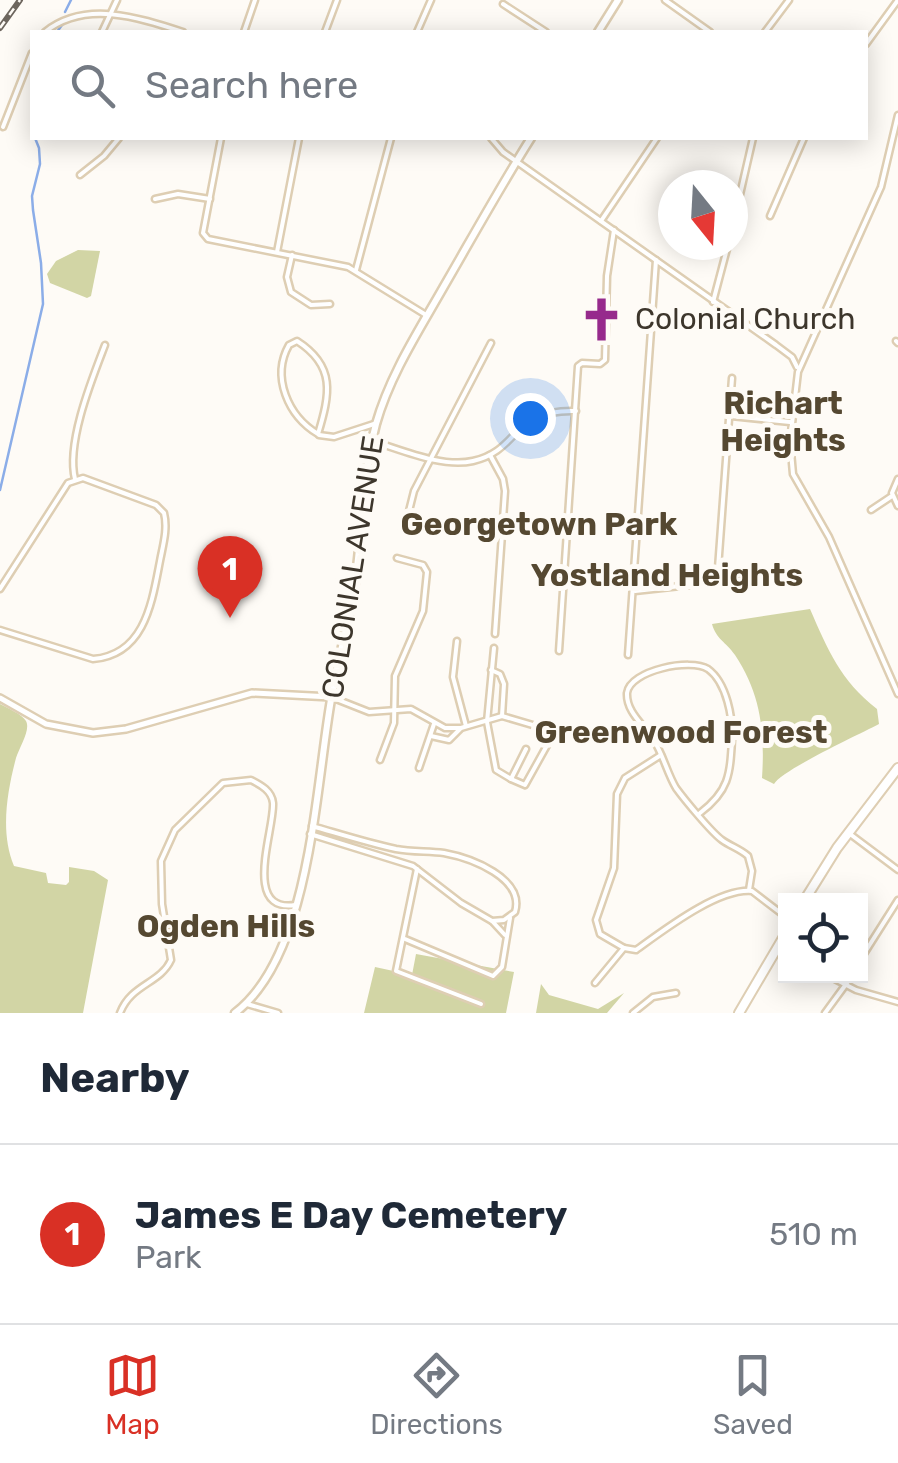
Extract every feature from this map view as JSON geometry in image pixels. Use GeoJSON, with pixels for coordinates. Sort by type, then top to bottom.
{"type":"FeatureCollection","features":[{"type":"Feature","properties":{"kind":"main road"},"geometry":{"type":"LineString","coordinates":[[599,30],[618,0]]}},
{"type":"Feature","properties":{"kind":"main road","name":"COLONIAL AVENUE"},"geometry":{"type":"LineString","coordinates":[[235,1013],[247,1004],[275,967],[295,905],[352,598],[376,423],[396,374],[427,316],[530,140]]}},
{"type":"Feature","properties":{"kind":"main road"},"geometry":{"type":"LineString","coordinates":[[809,893],[898,768]]}},
{"type":"Feature","properties":{"kind":"main road"},"geometry":{"type":"LineString","coordinates":[[739,1013],[778,952]]}},
{"type":"Feature","properties":{"kind":"street"},"geometry":{"type":"LineString","coordinates":[[103,30],[117,0]]}},
{"type":"Feature","properties":{"kind":"street"},"geometry":{"type":"LineString","coordinates":[[245,30],[255,0]]}},
{"type":"Feature","properties":{"kind":"street"},"geometry":{"type":"LineString","coordinates":[[326,30],[336,0]]}},
{"type":"Feature","properties":{"kind":"street"},"geometry":{"type":"LineString","coordinates":[[418,30],[432,0]]}},
{"type":"Feature","properties":{"kind":"street"},"geometry":{"type":"LineString","coordinates":[[666,0],[707,30]]}},
{"type":"Feature","properties":{"kind":"street"},"geometry":{"type":"LineString","coordinates":[[766,30],[788,0]]}},
{"type":"Feature","properties":{"kind":"street"},"geometry":{"type":"LineString","coordinates":[[868,41],[898,0]]}},
{"type":"Feature","properties":{"kind":"street"},"geometry":{"type":"LineString","coordinates":[[503,4],[543,30]]}},
{"type":"Feature","properties":{"kind":"street"},"geometry":{"type":"LineString","coordinates":[[48,30],[75,13],[112,10],[169,30]]}},
{"type":"Feature","properties":{"kind":"street"},"geometry":{"type":"LineString","coordinates":[[3,127],[30,58]]}},
{"type":"Feature","properties":{"kind":"street"},"geometry":{"type":"LineString","coordinates":[[898,114],[882,187],[798,372],[790,422],[794,474],[829,538],[898,694]]}},
{"type":"Feature","properties":{"kind":"street"},"geometry":{"type":"LineString","coordinates":[[80,175],[117,140]]}},
{"type":"Feature","properties":{"kind":"street"},"geometry":{"type":"LineString","coordinates":[[221,140],[204,233],[208,239],[356,270],[427,316]]}},
{"type":"Feature","properties":{"kind":"street"},"geometry":{"type":"LineString","coordinates":[[277,252],[299,140]]}},
{"type":"Feature","properties":{"kind":"street"},"geometry":{"type":"LineString","coordinates":[[356,270],[390,140]]}},
{"type":"Feature","properties":{"kind":"street"},"geometry":{"type":"LineString","coordinates":[[493,140],[516,161],[792,357],[798,372]]}},
{"type":"Feature","properties":{"kind":"street"},"geometry":{"type":"LineString","coordinates":[[602,222],[656,140]]}},
{"type":"Feature","properties":{"kind":"street"},"geometry":{"type":"LineString","coordinates":[[745,170],[752,140]]}},
{"type":"Feature","properties":{"kind":"street"},"geometry":{"type":"LineString","coordinates":[[770,216],[803,140]]}},
{"type":"Feature","properties":{"kind":"street"},"geometry":{"type":"LineString","coordinates":[[155,199],[178,194],[210,199]]}},
{"type":"Feature","properties":{"kind":"street"},"geometry":{"type":"LineString","coordinates":[[559,652],[580,364],[600,364],[604,360],[607,276],[614,230]]}},
{"type":"Feature","properties":{"kind":"street"},"geometry":{"type":"LineString","coordinates":[[292,255],[287,277],[292,292],[311,304],[330,304]]}},
{"type":"Feature","properties":{"kind":"street"},"geometry":{"type":"LineString","coordinates":[[628,655],[656,260]]}},
{"type":"Feature","properties":{"kind":"street"},"geometry":{"type":"LineString","coordinates":[[713,302],[724,260]]}},
{"type":"Feature","properties":{"kind":"street"},"geometry":{"type":"LineString","coordinates":[[318,434],[327,391],[326,370],[308,348],[292,342],[282,362],[283,389],[298,418],[318,434],[334,437],[376,423]]}},
{"type":"Feature","properties":{"kind":"street"},"geometry":{"type":"LineString","coordinates":[[407,520],[414,492],[492,342]]}},
{"type":"Feature","properties":{"kind":"street"},"geometry":{"type":"LineString","coordinates":[[75,479],[73,466],[81,409],[105,345]]}},
{"type":"Feature","properties":{"kind":"street"},"geometry":{"type":"LineString","coordinates":[[718,582],[732,378]]}},
{"type":"Feature","properties":{"kind":"street"},"geometry":{"type":"LineString","coordinates":[[372,441],[432,458],[465,462],[490,455],[532,418],[550,412],[576,411]]}},
{"type":"Feature","properties":{"kind":"street"},"geometry":{"type":"LineString","coordinates":[[729,416],[790,422]]}},
{"type":"Feature","properties":{"kind":"street"},"geometry":{"type":"LineString","coordinates":[[490,455],[505,491],[495,634]]}},
{"type":"Feature","properties":{"kind":"street"},"geometry":{"type":"LineString","coordinates":[[0,589],[75,479],[83,478],[156,505],[164,513],[166,530],[147,620],[122,649],[101,659],[84,658],[0,630]]}},
{"type":"Feature","properties":{"kind":"street"},"geometry":{"type":"LineString","coordinates":[[870,510],[892,496],[898,479]]}},
{"type":"Feature","properties":{"kind":"street"},"geometry":{"type":"LineString","coordinates":[[892,496],[898,506]]}},
{"type":"Feature","properties":{"kind":"street"},"geometry":{"type":"LineString","coordinates":[[380,760],[396,708],[394,676],[420,620],[426,572],[421,564],[397,558]]}},
{"type":"Feature","properties":{"kind":"street"},"geometry":{"type":"LineString","coordinates":[[634,591],[753,578]]}},
{"type":"Feature","properties":{"kind":"street"},"geometry":{"type":"LineString","coordinates":[[456,641],[453,677],[463,727]]}},
{"type":"Feature","properties":{"kind":"street"},"geometry":{"type":"LineString","coordinates":[[494,648],[487,718],[496,770],[525,786],[555,731]]}},
{"type":"Feature","properties":{"kind":"street"},"geometry":{"type":"LineString","coordinates":[[700,813],[724,791],[732,742],[729,710],[721,686],[708,669],[698,665],[642,675],[630,685],[630,707],[661,754],[678,790],[717,836],[748,856],[752,872],[749,890]]}},
{"type":"Feature","properties":{"kind":"street"},"geometry":{"type":"LineString","coordinates":[[491,670],[502,679],[502,716]]}},
{"type":"Feature","properties":{"kind":"street"},"geometry":{"type":"LineString","coordinates":[[0,698],[46,724],[93,733],[126,728],[252,692],[331,697],[366,711],[416,711],[434,724],[463,727]]}},
{"type":"Feature","properties":{"kind":"street"},"geometry":{"type":"LineString","coordinates":[[430,736],[449,740],[463,727],[502,716],[555,731],[580,727]]}},
{"type":"Feature","properties":{"kind":"street"},"geometry":{"type":"LineString","coordinates":[[418,768],[434,724]]}},
{"type":"Feature","properties":{"kind":"street"},"geometry":{"type":"LineString","coordinates":[[511,779],[526,749]]}},
{"type":"Feature","properties":{"kind":"street"},"geometry":{"type":"LineString","coordinates":[[661,754],[625,778],[618,794],[614,868],[596,920],[600,934],[624,948],[636,950],[716,900],[749,890]]}},
{"type":"Feature","properties":{"kind":"street"},"geometry":{"type":"LineString","coordinates":[[120,1013],[129,996],[160,974],[171,960],[160,872],[164,848],[175,830],[223,783],[252,780],[269,792],[273,803],[264,864],[266,883],[277,904],[295,905]]}},
{"type":"Feature","properties":{"kind":"street"},"geometry":{"type":"LineString","coordinates":[[311,830],[406,863],[492,921],[505,935]]}},
{"type":"Feature","properties":{"kind":"street"},"geometry":{"type":"LineString","coordinates":[[311,830],[402,850],[445,854],[478,866],[512,887],[517,906],[505,935],[502,968],[493,976],[404,939]]}},
{"type":"Feature","properties":{"kind":"street"},"geometry":{"type":"LineString","coordinates":[[848,833],[898,870]]}},
{"type":"Feature","properties":{"kind":"street"},"geometry":{"type":"LineString","coordinates":[[418,870],[396,971],[481,1004]]}},
{"type":"Feature","properties":{"kind":"street"},"geometry":{"type":"LineString","coordinates":[[749,890],[778,911]]}},
{"type":"Feature","properties":{"kind":"street"},"geometry":{"type":"LineString","coordinates":[[868,947],[898,900]]}},
{"type":"Feature","properties":{"kind":"street"},"geometry":{"type":"LineString","coordinates":[[492,921],[510,918]]}},
{"type":"Feature","properties":{"kind":"street"},"geometry":{"type":"LineString","coordinates":[[595,983],[624,948]]}},
{"type":"Feature","properties":{"kind":"street"},"geometry":{"type":"LineString","coordinates":[[842,983],[898,1002]]}},
{"type":"Feature","properties":{"kind":"street"},"geometry":{"type":"LineString","coordinates":[[825,1013],[846,985]]}},
{"type":"Feature","properties":{"kind":"street"},"geometry":{"type":"LineString","coordinates":[[633,1013],[653,997],[676,993]]}},
{"type":"Feature","properties":{"kind":"street"},"geometry":{"type":"LineString","coordinates":[[247,1004],[278,1013]]}},
{"type":"Feature","properties":{"kind":"green space"},"geometry":{"type":"Polygon","coordinates":[[[78,250],[100,251],[91,296],[87,298],[50,283],[47,274],[56,261],[78,250]]]}},
{"type":"Feature","properties":{"kind":"green space"},"geometry":{"type":"Polygon","coordinates":[[[810,609],[844,675],[877,709],[879,724],[805,762],[774,784],[762,778],[762,729],[751,684],[712,624],[810,609]]]}},
{"type":"Feature","properties":{"kind":"green space"},"geometry":{"type":"Polygon","coordinates":[[[0,704],[21,716],[27,725],[6,812],[7,840],[14,866],[46,873],[48,883],[66,885],[69,867],[94,871],[108,880],[83,1013],[0,1013],[0,704]]]}},
{"type":"Feature","properties":{"kind":"green space"},"geometry":{"type":"Polygon","coordinates":[[[416,954],[514,972],[506,1013],[364,1013],[375,967],[412,975],[416,954]]]}},
{"type":"Feature","properties":{"kind":"green space"},"geometry":{"type":"Polygon","coordinates":[[[541,984],[549,995],[598,1009],[624,993],[607,1013],[536,1013],[541,984]]]}},
{"type":"Feature","properties":{"kind":"waterway"},"geometry":{"type":"LineString","coordinates":[[65,12],[71,0]]}},
{"type":"Feature","properties":{"kind":"waterway"},"geometry":{"type":"LineString","coordinates":[[58,30],[64,22]]}},
{"type":"Feature","properties":{"kind":"waterway"},"geometry":{"type":"LineString","coordinates":[[0,490],[43,304],[32,196],[40,164],[36,140]]}},
{"type":"Feature","properties":{"kind":"railway"},"geometry":{"type":"LineString","coordinates":[[0,28],[20,0]]}},
{"type":"Feature","properties":{"kind":"place","name":"Colonial Church"},"geometry":{"type":"Point","coordinates":[602,319]}},
{"type":"Feature","properties":{"kind":"place","name":"James E Day Cemetery"},"geometry":{"type":"Point","coordinates":[230,618]}},
{"type":"Feature","properties":{"kind":"district","name":"Richart Heights"},"geometry":{"type":"Point","coordinates":[783,422]}},
{"type":"Feature","properties":{"kind":"district","name":"Georgetown Park"},"geometry":{"type":"Point","coordinates":[539,524]}},
{"type":"Feature","properties":{"kind":"district","name":"Yostland Heights"},"geometry":{"type":"Point","coordinates":[667,575]}},
{"type":"Feature","properties":{"kind":"district","name":"Greenwood Forest"},"geometry":{"type":"Point","coordinates":[681,732]}},
{"type":"Feature","properties":{"kind":"district","name":"Ogden Hills"},"geometry":{"type":"Point","coordinates":[226,926]}}]}
